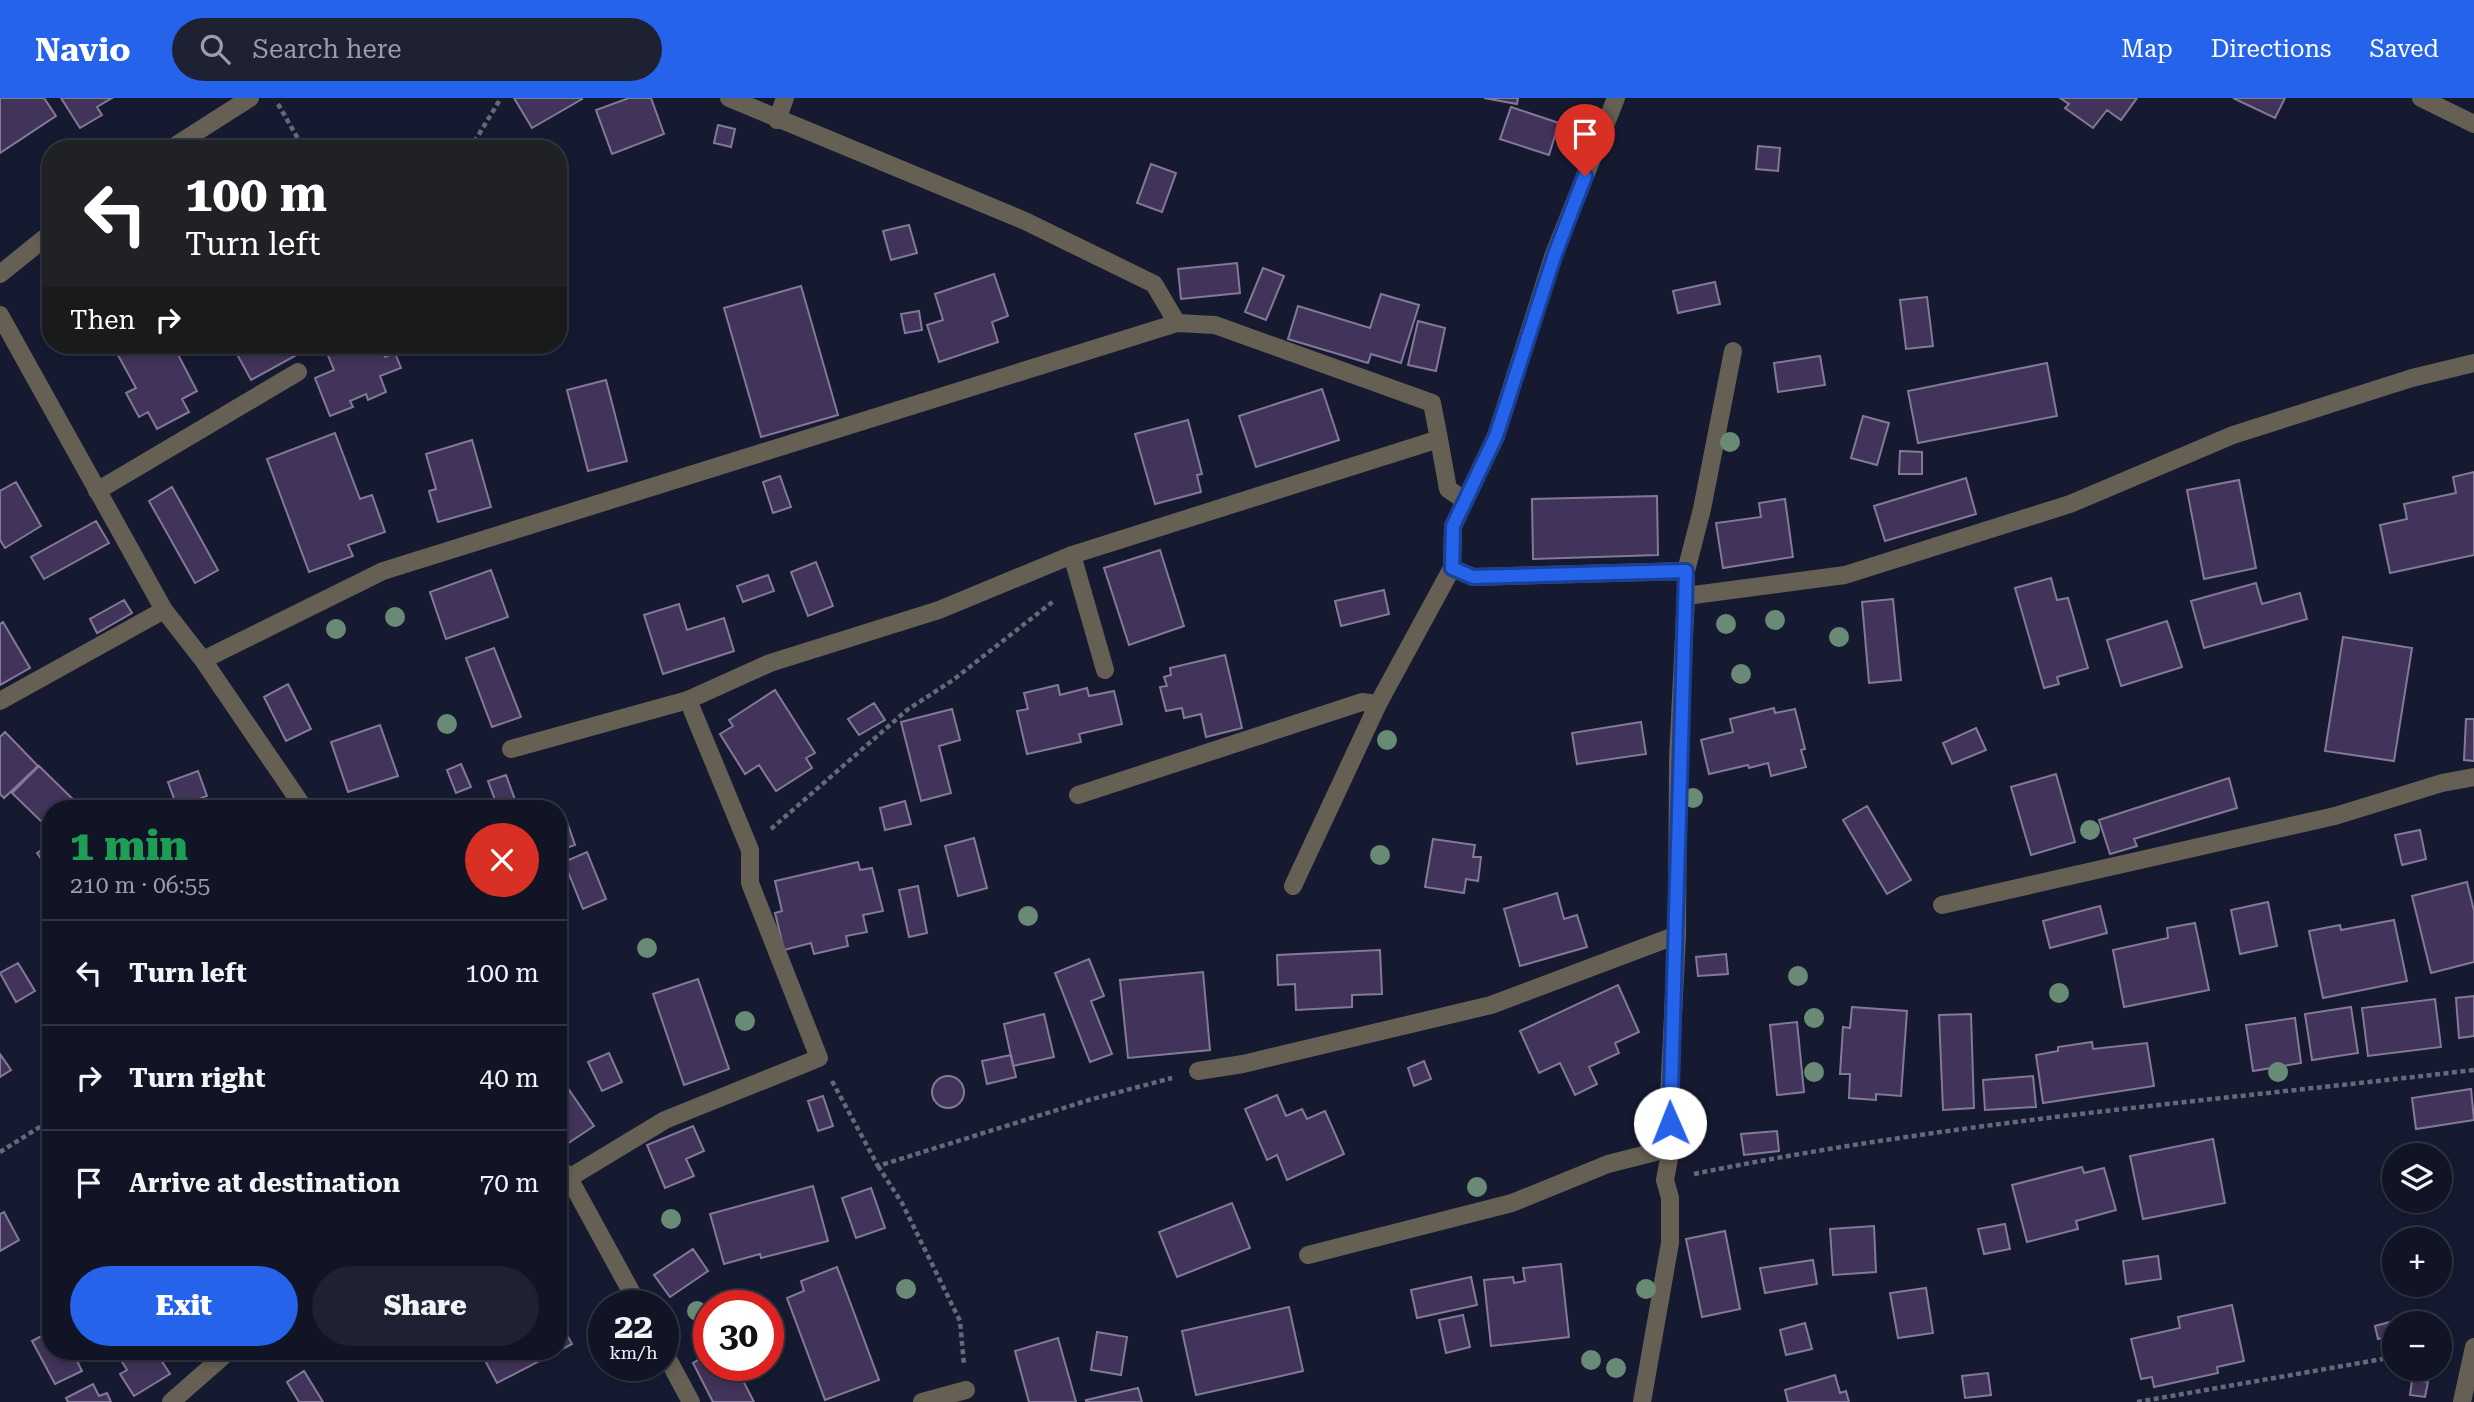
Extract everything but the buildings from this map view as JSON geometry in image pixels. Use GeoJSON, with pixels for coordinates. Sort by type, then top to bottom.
{"type":"FeatureCollection","features":[{"type":"Feature","properties":{"kind":"street"},"geometry":{"type":"LineString","coordinates":[[184,140],[250,98]]}},
{"type":"Feature","properties":{"kind":"street"},"geometry":{"type":"LineString","coordinates":[[729,98],[1025,221],[1154,284],[1177,323]]}},
{"type":"Feature","properties":{"kind":"street"},"geometry":{"type":"LineString","coordinates":[[777,120],[785,98]]}},
{"type":"Feature","properties":{"kind":"street"},"geometry":{"type":"LineString","coordinates":[[1293,886],[1378,704],[1452,568],[1453,526],[1496,436],[1555,254],[1616,98]]}},
{"type":"Feature","properties":{"kind":"street"},"geometry":{"type":"LineString","coordinates":[[2421,98],[2474,124]]}},
{"type":"Feature","properties":{"kind":"street"},"geometry":{"type":"LineString","coordinates":[[0,274],[42,240]]}},
{"type":"Feature","properties":{"kind":"street"},"geometry":{"type":"LineString","coordinates":[[0,315],[163,610],[203,660],[299,800]]}},
{"type":"Feature","properties":{"kind":"street"},"geometry":{"type":"LineString","coordinates":[[203,660],[383,571],[1177,323],[1215,325],[1432,402],[1448,489],[1464,500]]}},
{"type":"Feature","properties":{"kind":"street"},"geometry":{"type":"LineString","coordinates":[[1642,1402],[1670,1243],[1670,1198],[1665,1180],[1671,1148],[1669,1097],[1677,935],[1678,758],[1686,571],[1702,509],[1733,351]]}},
{"type":"Feature","properties":{"kind":"street"},"geometry":{"type":"LineString","coordinates":[[1686,596],[1845,575],[2070,504],[2233,435],[2412,377],[2474,363]]}},
{"type":"Feature","properties":{"kind":"street"},"geometry":{"type":"LineString","coordinates":[[97,491],[298,372]]}},
{"type":"Feature","properties":{"kind":"street"},"geometry":{"type":"LineString","coordinates":[[510,749],[688,701],[770,663],[939,610],[1072,555],[1438,439]]}},
{"type":"Feature","properties":{"kind":"street"},"geometry":{"type":"LineString","coordinates":[[1072,555],[1084,589],[1105,670]]}},
{"type":"Feature","properties":{"kind":"street"},"geometry":{"type":"LineString","coordinates":[[1452,568],[1473,577],[1686,571]]}},
{"type":"Feature","properties":{"kind":"street"},"geometry":{"type":"LineString","coordinates":[[0,701],[163,610]]}},
{"type":"Feature","properties":{"kind":"street"},"geometry":{"type":"LineString","coordinates":[[567,1170],[665,1120],[819,1058],[750,883],[750,850],[688,701]]}},
{"type":"Feature","properties":{"kind":"street"},"geometry":{"type":"LineString","coordinates":[[1078,795],[1362,702],[1378,704]]}},
{"type":"Feature","properties":{"kind":"street"},"geometry":{"type":"LineString","coordinates":[[1942,905],[2335,816],[2442,783],[2474,777]]}},
{"type":"Feature","properties":{"kind":"street"},"geometry":{"type":"LineString","coordinates":[[1198,1071],[1244,1064],[1491,1004],[1677,935]]}},
{"type":"Feature","properties":{"kind":"street"},"geometry":{"type":"LineString","coordinates":[[1308,1255],[1512,1203],[1608,1164],[1671,1148]]}},
{"type":"Feature","properties":{"kind":"street"},"geometry":{"type":"LineString","coordinates":[[567,1177],[630,1290]]}},
{"type":"Feature","properties":{"kind":"street"},"geometry":{"type":"LineString","coordinates":[[2462,1402],[2474,1347]]}},
{"type":"Feature","properties":{"kind":"street"},"geometry":{"type":"LineString","coordinates":[[171,1402],[219,1360]]}},
{"type":"Feature","properties":{"kind":"street"},"geometry":{"type":"LineString","coordinates":[[679,1380],[691,1402]]}},
{"type":"Feature","properties":{"kind":"street"},"geometry":{"type":"LineString","coordinates":[[922,1402],[966,1390]]}},
{"type":"Feature","properties":{"kind":"path"},"geometry":{"type":"LineString","coordinates":[[275,98],[299,140]]}},
{"type":"Feature","properties":{"kind":"path"},"geometry":{"type":"LineString","coordinates":[[475,140],[501,98]]}},
{"type":"Feature","properties":{"kind":"path"},"geometry":{"type":"LineString","coordinates":[[750,850],[788,813],[907,710],[964,671],[1064,592],[1084,589]]}},
{"type":"Feature","properties":{"kind":"path"},"geometry":{"type":"LineString","coordinates":[[819,1058],[878,1166],[902,1203],[960,1321],[966,1390]]}},
{"type":"Feature","properties":{"kind":"path"},"geometry":{"type":"LineString","coordinates":[[1665,1180],[1913,1134],[2086,1111],[2216,1101],[2474,1070]]}},
{"type":"Feature","properties":{"kind":"path"},"geometry":{"type":"LineString","coordinates":[[878,1166],[1089,1100],[1198,1071]]}},
{"type":"Feature","properties":{"kind":"path"},"geometry":{"type":"LineString","coordinates":[[0,1152],[42,1126]]}},
{"type":"Feature","properties":{"kind":"path"},"geometry":{"type":"LineString","coordinates":[[2137,1402],[2382,1359]]}},
{"type":"Feature","properties":{"kind":"route"},"geometry":{"type":"LineString","coordinates":[[1585,176],[1555,254],[1496,436],[1453,526],[1452,568],[1473,577],[1686,571],[1678,758],[1677,935],[1670,1123]]}}]}
